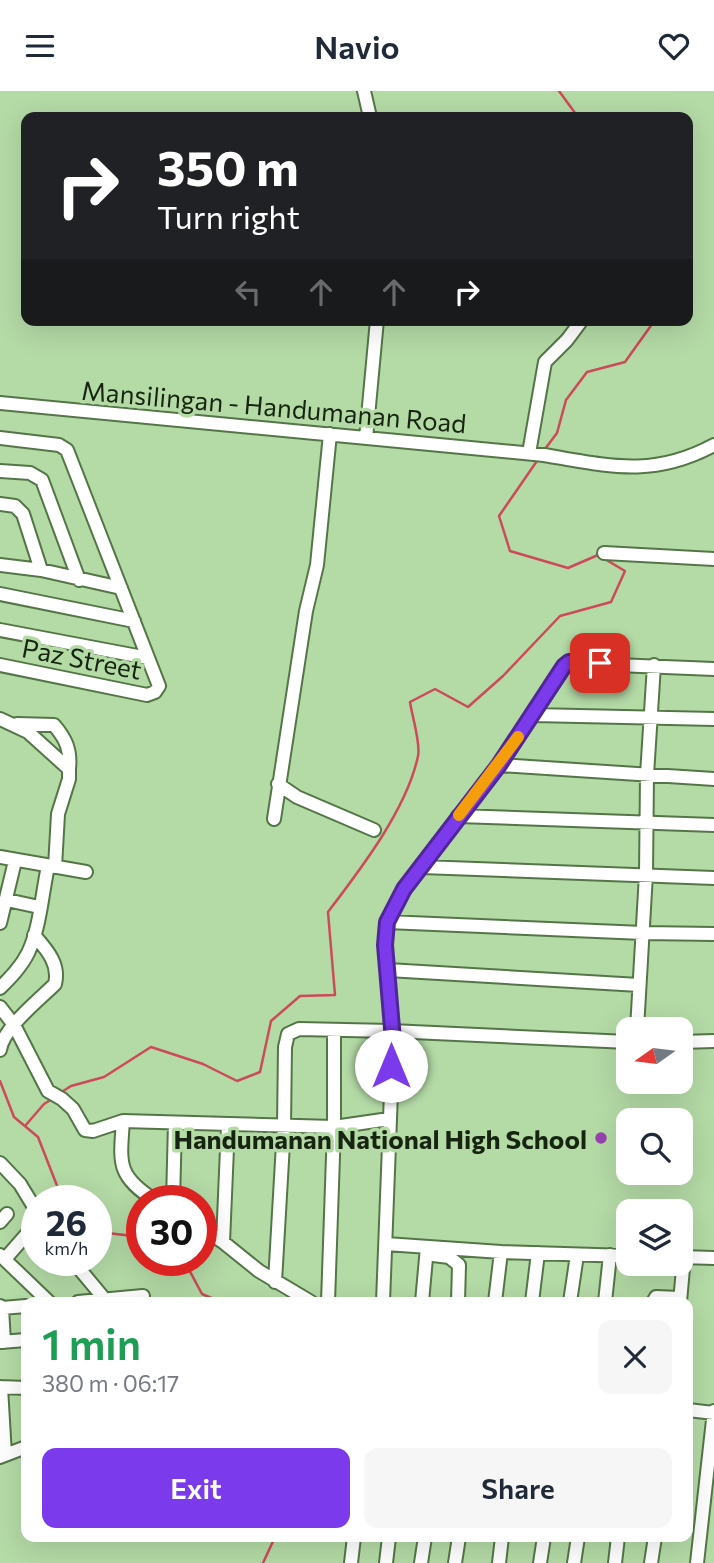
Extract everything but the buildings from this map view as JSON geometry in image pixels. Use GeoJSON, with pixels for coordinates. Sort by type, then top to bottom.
{"type":"FeatureCollection","features":[{"type":"Feature","properties":{"kind":"street"},"geometry":{"type":"LineString","coordinates":[[364,91],[369,112]]}},
{"type":"Feature","properties":{"kind":"street"},"geometry":{"type":"LineString","coordinates":[[366,438],[376,326]]}},
{"type":"Feature","properties":{"kind":"street"},"geometry":{"type":"LineString","coordinates":[[535,454],[545,362],[578,326]]}},
{"type":"Feature","properties":{"kind":"street","name":"Mansilingan - Handumanan Road"},"geometry":{"type":"LineString","coordinates":[[0,403],[535,454],[620,468],[651,467],[692,456],[714,445]]}},
{"type":"Feature","properties":{"kind":"street"},"geometry":{"type":"LineString","coordinates":[[274,819],[306,611],[317,565],[330,434]]}},
{"type":"Feature","properties":{"kind":"street"},"geometry":{"type":"LineString","coordinates":[[0,439],[59,445],[67,450],[148,658]]}},
{"type":"Feature","properties":{"kind":"street"},"geometry":{"type":"LineString","coordinates":[[0,471],[30,473],[42,480],[79,580]]}},
{"type":"Feature","properties":{"kind":"street"},"geometry":{"type":"LineString","coordinates":[[0,504],[15,506],[23,514],[41,571]]}},
{"type":"Feature","properties":{"kind":"street"},"geometry":{"type":"LineString","coordinates":[[604,553],[714,559]]}},
{"type":"Feature","properties":{"kind":"street"},"geometry":{"type":"LineString","coordinates":[[0,565],[121,588]]}},
{"type":"Feature","properties":{"kind":"street"},"geometry":{"type":"LineString","coordinates":[[0,594],[134,621]]}},
{"type":"Feature","properties":{"kind":"street"},"geometry":{"type":"LineString","coordinates":[[0,630],[148,658]]}},
{"type":"Feature","properties":{"kind":"street","name":"Paz Street"},"geometry":{"type":"LineString","coordinates":[[0,665],[147,695],[155,692],[159,686],[148,658]]}},
{"type":"Feature","properties":{"kind":"street"},"geometry":{"type":"LineString","coordinates":[[383,1297],[391,1031],[385,945],[387,922],[404,889],[499,765],[569,662],[714,669]]}},
{"type":"Feature","properties":{"kind":"street"},"geometry":{"type":"LineString","coordinates":[[638,1017],[654,665]]}},
{"type":"Feature","properties":{"kind":"street"},"geometry":{"type":"LineString","coordinates":[[534,715],[714,719]]}},
{"type":"Feature","properties":{"kind":"street"},"geometry":{"type":"LineString","coordinates":[[0,719],[47,747],[69,769]]}},
{"type":"Feature","properties":{"kind":"street"},"geometry":{"type":"LineString","coordinates":[[0,988],[22,964],[34,935],[52,867],[58,814],[69,779],[67,740],[54,725],[14,725]]}},
{"type":"Feature","properties":{"kind":"street"},"geometry":{"type":"LineString","coordinates":[[499,765],[714,779]]}},
{"type":"Feature","properties":{"kind":"street"},"geometry":{"type":"LineString","coordinates":[[278,784],[297,797],[373,830]]}},
{"type":"Feature","properties":{"kind":"street"},"geometry":{"type":"LineString","coordinates":[[458,816],[714,825]]}},
{"type":"Feature","properties":{"kind":"street"},"geometry":{"type":"LineString","coordinates":[[0,857],[86,872]]}},
{"type":"Feature","properties":{"kind":"street"},"geometry":{"type":"LineString","coordinates":[[0,923],[16,861]]}},
{"type":"Feature","properties":{"kind":"street"},"geometry":{"type":"LineString","coordinates":[[422,867],[714,878]]}},
{"type":"Feature","properties":{"kind":"street"},"geometry":{"type":"LineString","coordinates":[[7,900],[40,907]]}},
{"type":"Feature","properties":{"kind":"street"},"geometry":{"type":"LineString","coordinates":[[387,922],[714,934]]}},
{"type":"Feature","properties":{"kind":"street"},"geometry":{"type":"LineString","coordinates":[[0,1050],[1,1041],[55,984],[58,975],[57,967],[48,952],[34,935]]}},
{"type":"Feature","properties":{"kind":"street"},"geometry":{"type":"LineString","coordinates":[[388,970],[639,985]]}},
{"type":"Feature","properties":{"kind":"street"},"geometry":{"type":"LineString","coordinates":[[0,1007],[14,1025],[48,1091],[62,1098],[73,1109],[85,1130],[93,1131],[123,1121],[334,1127],[389,1119]]}},
{"type":"Feature","properties":{"kind":"street"},"geometry":{"type":"LineString","coordinates":[[275,1282],[284,1126],[285,1047],[288,1034],[299,1029],[391,1031],[616,1041]]}},
{"type":"Feature","properties":{"kind":"street"},"geometry":{"type":"LineString","coordinates":[[328,1297],[334,1127],[334,1031]]}},
{"type":"Feature","properties":{"kind":"street"},"geometry":{"type":"LineString","coordinates":[[693,1042],[714,1041]]}},
{"type":"Feature","properties":{"kind":"street"},"geometry":{"type":"LineString","coordinates":[[123,1121],[120,1159],[135,1185]]}},
{"type":"Feature","properties":{"kind":"street"},"geometry":{"type":"LineString","coordinates":[[173,1185],[175,1123]]}},
{"type":"Feature","properties":{"kind":"street"},"geometry":{"type":"LineString","coordinates":[[223,1242],[228,1125]]}},
{"type":"Feature","properties":{"kind":"street"},"geometry":{"type":"LineString","coordinates":[[0,1163],[21,1186]]}},
{"type":"Feature","properties":{"kind":"street"},"geometry":{"type":"LineString","coordinates":[[217,1238],[275,1282],[302,1297]]}},
{"type":"Feature","properties":{"kind":"street"},"geometry":{"type":"LineString","coordinates":[[21,1240],[2,1257],[44,1297]]}},
{"type":"Feature","properties":{"kind":"street"},"geometry":{"type":"LineString","coordinates":[[386,1244],[427,1250],[616,1255]]}},
{"type":"Feature","properties":{"kind":"street"},"geometry":{"type":"LineString","coordinates":[[422,1297],[427,1250]]}},
{"type":"Feature","properties":{"kind":"street"},"geometry":{"type":"LineString","coordinates":[[427,1250],[449,1257],[459,1265],[458,1297]]}},
{"type":"Feature","properties":{"kind":"street"},"geometry":{"type":"LineString","coordinates":[[496,1297],[501,1252]]}},
{"type":"Feature","properties":{"kind":"street"},"geometry":{"type":"LineString","coordinates":[[533,1297],[538,1253]]}},
{"type":"Feature","properties":{"kind":"street"},"geometry":{"type":"LineString","coordinates":[[571,1297],[577,1255]]}},
{"type":"Feature","properties":{"kind":"street"},"geometry":{"type":"LineString","coordinates":[[605,1297],[610,1255]]}},
{"type":"Feature","properties":{"kind":"street"},"geometry":{"type":"LineString","coordinates":[[693,1257],[714,1258]]}},
{"type":"Feature","properties":{"kind":"street"},"geometry":{"type":"LineString","coordinates":[[86,1276],[104,1297]]}},
{"type":"Feature","properties":{"kind":"street"},"geometry":{"type":"LineString","coordinates":[[680,1297],[681,1276]]}},
{"type":"Feature","properties":{"kind":"street"},"geometry":{"type":"LineString","coordinates":[[136,1297],[143,1296]]}},
{"type":"Feature","properties":{"kind":"street"},"geometry":{"type":"LineString","coordinates":[[21,1306],[1,1307],[2,1342],[21,1340]]}},
{"type":"Feature","properties":{"kind":"street"},"geometry":{"type":"LineString","coordinates":[[21,1388],[1,1387],[2,1456],[21,1449]]}},
{"type":"Feature","properties":{"kind":"street"},"geometry":{"type":"LineString","coordinates":[[693,1410],[714,1412],[708,1514],[694,1531],[697,1563]]}},
{"type":"Feature","properties":{"kind":"street"},"geometry":{"type":"LineString","coordinates":[[351,1563],[353,1542]]}},
{"type":"Feature","properties":{"kind":"street"},"geometry":{"type":"LineString","coordinates":[[386,1563],[388,1542]]}},
{"type":"Feature","properties":{"kind":"street"},"geometry":{"type":"LineString","coordinates":[[421,1563],[424,1542]]}},
{"type":"Feature","properties":{"kind":"street"},"geometry":{"type":"LineString","coordinates":[[456,1563],[458,1542]]}},
{"type":"Feature","properties":{"kind":"street"},"geometry":{"type":"LineString","coordinates":[[499,1563],[501,1542]]}},
{"type":"Feature","properties":{"kind":"street"},"geometry":{"type":"LineString","coordinates":[[540,1563],[543,1542]]}},
{"type":"Feature","properties":{"kind":"street"},"geometry":{"type":"LineString","coordinates":[[574,1563],[577,1542]]}},
{"type":"Feature","properties":{"kind":"street"},"geometry":{"type":"LineString","coordinates":[[615,1563],[617,1542]]}},
{"type":"Feature","properties":{"kind":"street"},"geometry":{"type":"LineString","coordinates":[[652,1563],[654,1542]]}},
{"type":"Feature","properties":{"kind":"waterway"},"geometry":{"type":"LineString","coordinates":[[559,91],[574,112]]}},
{"type":"Feature","properties":{"kind":"waterway"},"geometry":{"type":"LineString","coordinates":[[545,449],[557,433],[566,400],[587,372],[625,362],[651,326]]}},
{"type":"Feature","properties":{"kind":"waterway"},"geometry":{"type":"LineString","coordinates":[[60,1093],[71,1086],[104,1077],[151,1047],[203,1064],[237,1081],[260,1072],[271,1021],[300,996],[335,995],[328,912],[381,838],[404,797],[419,751],[410,702],[435,689],[468,707],[503,676],[560,616],[611,602],[625,571],[598,555],[568,568],[510,551],[499,516],[539,458]]}},
{"type":"Feature","properties":{"kind":"waterway"},"geometry":{"type":"LineString","coordinates":[[0,1081],[14,1117],[38,1137],[57,1185]]}},
{"type":"Feature","properties":{"kind":"waterway"},"geometry":{"type":"LineString","coordinates":[[25,1126],[44,1104],[52,1099]]}},
{"type":"Feature","properties":{"kind":"waterway"},"geometry":{"type":"LineString","coordinates":[[112,1234],[126,1235]]}},
{"type":"Feature","properties":{"kind":"waterway"},"geometry":{"type":"LineString","coordinates":[[192,1276],[202,1294],[209,1297]]}},
{"type":"Feature","properties":{"kind":"waterway"},"geometry":{"type":"LineString","coordinates":[[263,1563],[273,1542]]}},
{"type":"Feature","properties":{"kind":"slow traffic"},"geometry":{"type":"LineString","coordinates":[[459,815],[518,737]]}},
{"type":"Feature","properties":{"kind":"place","name":"Handumanan National High School"},"geometry":{"type":"Point","coordinates":[601,1138]}},
{"type":"Feature","properties":{"kind":"route"},"geometry":{"type":"LineString","coordinates":[[391,1066],[393,1040],[385,945],[387,922],[395,905],[458,816],[499,765],[566,663],[600,663]]}}]}
